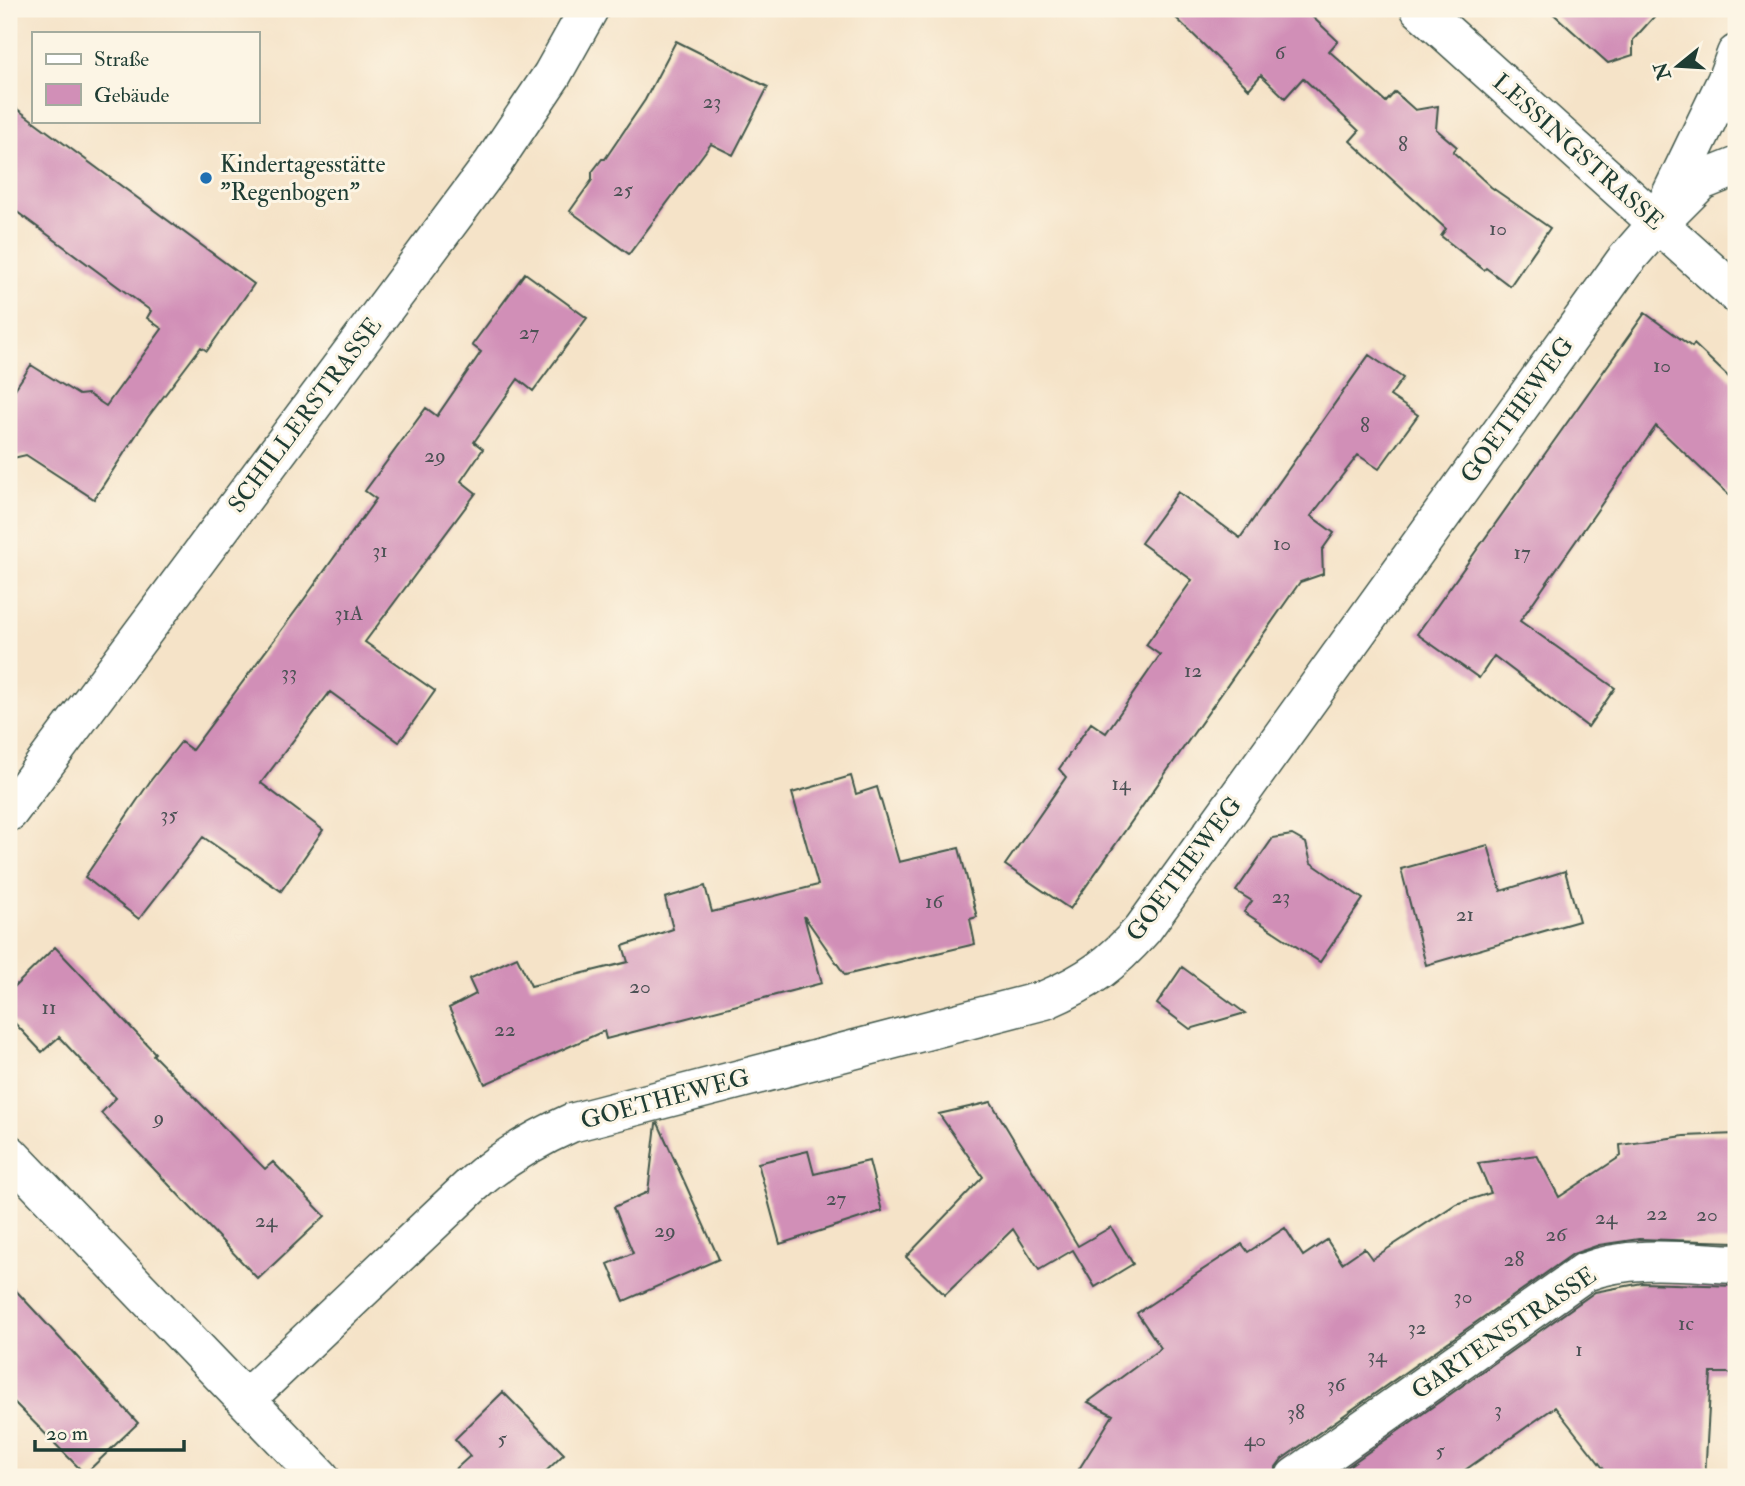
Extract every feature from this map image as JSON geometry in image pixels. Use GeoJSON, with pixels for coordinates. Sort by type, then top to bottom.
{"type":"FeatureCollection","features":[{"type":"Feature","properties":{"kind":"street","name":"SCHILLERSTRASSE"},"geometry":{"type":"LineString","coordinates":[[9,812],[493,163],[552,75],[589,9]]}},
{"type":"Feature","properties":{"kind":"street","name":"LESSINGSTRASSE"},"geometry":{"type":"LineString","coordinates":[[1420,9],[1736,294]]}},
{"type":"Feature","properties":{"kind":"street","name":"GOETHEWEG"},"geometry":{"type":"LineString","coordinates":[[246,1399],[494,1165],[530,1142],[571,1123],[1045,1000],[1073,988],[1099,972],[1120,954],[1143,929],[1624,262],[1657,224],[1726,81],[1736,54]]}},
{"type":"Feature","properties":{"kind":"street"},"geometry":{"type":"LineString","coordinates":[[1657,224],[1701,181],[1736,167]]}},
{"type":"Feature","properties":{"kind":"street"},"geometry":{"type":"LineString","coordinates":[[9,1154],[320,1477]]}},
{"type":"Feature","properties":{"kind":"street","name":"GARTENSTRASSE"},"geometry":{"type":"LineString","coordinates":[[1296,1477],[1585,1272],[1627,1261],[1736,1264]]}},
{"type":"Feature","properties":{"kind":"building"},"geometry":{"type":"Polygon","coordinates":[[[1167,9],[1304,9],[1338,41],[1329,51],[1386,102],[1395,92],[1415,110],[1438,106],[1436,129],[1457,147],[1453,152],[1491,187],[1550,228],[1510,286],[1486,268],[1484,270],[1441,236],[1446,229],[1350,141],[1359,131],[1303,78],[1285,98],[1261,75],[1249,89],[1167,9]]]}},
{"type":"Feature","properties":{"kind":"building"},"geometry":{"type":"Polygon","coordinates":[[[1548,9],[1661,9],[1633,40],[1633,55],[1608,63],[1548,9]]]}},
{"type":"Feature","properties":{"kind":"building"},"geometry":{"type":"Polygon","coordinates":[[[676,41],[768,87],[733,155],[711,144],[629,254],[570,211],[592,180],[592,172],[602,159],[605,159],[645,100],[676,41]]]}},
{"type":"Feature","properties":{"kind":"building"},"geometry":{"type":"Polygon","coordinates":[[[9,103],[254,284],[207,351],[201,347],[148,417],[94,499],[26,455],[9,459],[9,398],[31,365],[79,395],[88,394],[106,406],[162,329],[147,318],[151,311],[9,206],[9,103]]]}},
{"type":"Feature","properties":{"kind":"building"},"geometry":{"type":"Polygon","coordinates":[[[525,273],[587,318],[533,391],[518,379],[474,442],[483,449],[461,481],[476,493],[365,642],[435,691],[399,742],[330,692],[261,783],[323,830],[281,891],[203,837],[139,919],[85,877],[151,780],[181,742],[192,750],[300,605],[376,499],[365,491],[426,408],[437,416],[481,352],[472,345],[525,273]]]}},
{"type":"Feature","properties":{"kind":"building"},"geometry":{"type":"Polygon","coordinates":[[[1645,313],[1692,347],[1694,344],[1736,384],[1736,502],[1656,426],[1520,621],[1615,688],[1588,727],[1494,656],[1479,678],[1417,634],[1645,313]]]}},
{"type":"Feature","properties":{"kind":"building"},"geometry":{"type":"Polygon","coordinates":[[[1369,355],[1403,378],[1390,396],[1418,415],[1379,469],[1358,455],[1311,516],[1334,533],[1322,550],[1323,574],[1300,582],[1070,909],[1005,865],[1066,777],[1059,769],[1091,723],[1106,733],[1160,655],[1146,645],[1192,580],[1141,543],[1178,492],[1240,538],[1369,355]]]}},
{"type":"Feature","properties":{"kind":"building"},"geometry":{"type":"Polygon","coordinates":[[[851,776],[856,794],[877,787],[899,862],[959,848],[977,917],[970,919],[975,944],[845,975],[804,916],[822,983],[606,1039],[604,1031],[485,1084],[449,1008],[476,994],[469,979],[517,957],[531,986],[628,962],[623,946],[673,929],[665,898],[705,886],[712,912],[818,885],[792,793],[851,776]]]}},
{"type":"Feature","properties":{"kind":"building"},"geometry":{"type":"Polygon","coordinates":[[[1292,835],[1306,843],[1311,863],[1363,899],[1320,962],[1244,912],[1252,901],[1236,891],[1273,838],[1292,835]]]}},
{"type":"Feature","properties":{"kind":"building"},"geometry":{"type":"Polygon","coordinates":[[[1488,845],[1501,891],[1565,871],[1579,921],[1426,965],[1401,869],[1488,845]]]}},
{"type":"Feature","properties":{"kind":"building"},"geometry":{"type":"Polygon","coordinates":[[[55,947],[155,1053],[153,1055],[265,1169],[273,1162],[325,1216],[258,1279],[101,1113],[116,1098],[59,1037],[42,1052],[9,1017],[9,992],[55,947]]]}},
{"type":"Feature","properties":{"kind":"building"},"geometry":{"type":"Polygon","coordinates":[[[1182,967],[1245,1013],[1190,1029],[1157,1004],[1182,967]]]}},
{"type":"Feature","properties":{"kind":"building"},"geometry":{"type":"Polygon","coordinates":[[[991,1102],[1078,1246],[1111,1227],[1133,1264],[1095,1287],[1073,1250],[1039,1270],[1013,1229],[945,1295],[906,1257],[983,1177],[939,1114],[991,1102]]]}},
{"type":"Feature","properties":{"kind":"building"},"geometry":{"type":"Polygon","coordinates":[[[658,1123],[719,1259],[624,1301],[608,1264],[633,1253],[614,1207],[648,1192],[658,1123]]]}},
{"type":"Feature","properties":{"kind":"building"},"geometry":{"type":"Polygon","coordinates":[[[1736,1134],[1736,1242],[1639,1239],[1599,1245],[1573,1254],[1282,1459],[1273,1477],[1074,1477],[1113,1415],[1088,1402],[1161,1348],[1137,1313],[1242,1244],[1248,1252],[1285,1228],[1303,1256],[1327,1240],[1342,1263],[1364,1248],[1372,1259],[1456,1204],[1491,1193],[1478,1163],[1537,1155],[1559,1197],[1621,1156],[1620,1145],[1684,1136],[1736,1134]]]}},
{"type":"Feature","properties":{"kind":"building"},"geometry":{"type":"Polygon","coordinates":[[[808,1151],[814,1174],[869,1161],[882,1211],[780,1244],[758,1163],[808,1151]]]}},
{"type":"Feature","properties":{"kind":"building"},"geometry":{"type":"Polygon","coordinates":[[[9,1283],[138,1423],[85,1474],[9,1397],[9,1283]]]}},
{"type":"Feature","properties":{"kind":"building"},"geometry":{"type":"Polygon","coordinates":[[[1642,1283],[1736,1286],[1736,1373],[1711,1373],[1705,1477],[1610,1477],[1555,1407],[1455,1477],[1333,1477],[1595,1292],[1642,1283]]]}},
{"type":"Feature","properties":{"kind":"building"},"geometry":{"type":"Polygon","coordinates":[[[503,1392],[564,1454],[540,1477],[447,1477],[470,1456],[455,1439],[503,1392]]]}},
{"type":"Feature","properties":{"kind":"place","name":"Kindertagesstätte \"Regenbogen\""},"geometry":{"type":"Point","coordinates":[206,178]}}]}
